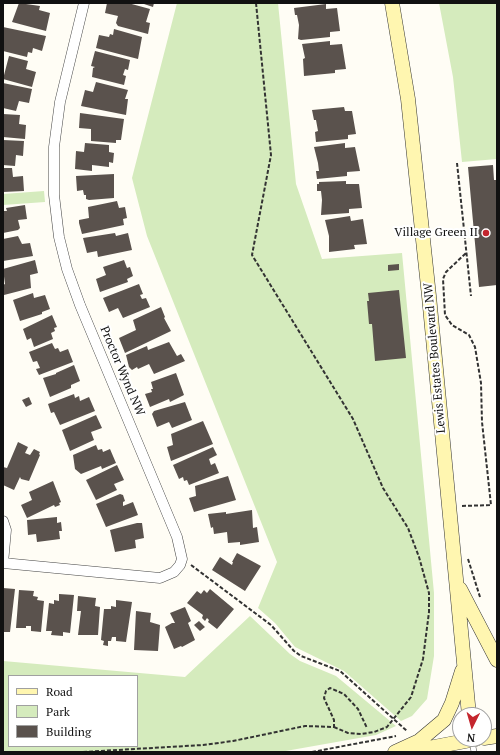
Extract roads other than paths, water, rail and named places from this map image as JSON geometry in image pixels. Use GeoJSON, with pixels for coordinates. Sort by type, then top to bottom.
{"type":"FeatureCollection","features":[{"type":"Feature","properties":{"kind":"main road","name":"Lewis Estates Boulevard NW"},"geometry":{"type":"LineString","coordinates":[[392,3],[408,99],[429,296],[468,707]]}},
{"type":"Feature","properties":{"kind":"main road"},"geometry":{"type":"LineString","coordinates":[[456,582],[497,660]]}},
{"type":"Feature","properties":{"kind":"main road"},"geometry":{"type":"LineString","coordinates":[[395,752],[419,741],[444,720],[452,703],[464,663]]}},
{"type":"Feature","properties":{"kind":"main road"},"geometry":{"type":"LineString","coordinates":[[406,752],[452,745]]}},
{"type":"Feature","properties":{"kind":"street","name":"Proctor Wynd NW"},"geometry":{"type":"LineString","coordinates":[[3,563],[160,578],[174,572],[180,565],[182,559],[177,537],[80,305],[67,269],[59,237],[54,195],[54,147],[60,102],[84,3]]}},
{"type":"Feature","properties":{"kind":"street"},"geometry":{"type":"LineString","coordinates":[[3,521],[6,530],[3,563]]}},
{"type":"Feature","properties":{"kind":"place","name":"Village Green II"},"geometry":{"type":"Point","coordinates":[486,233]}}]}
